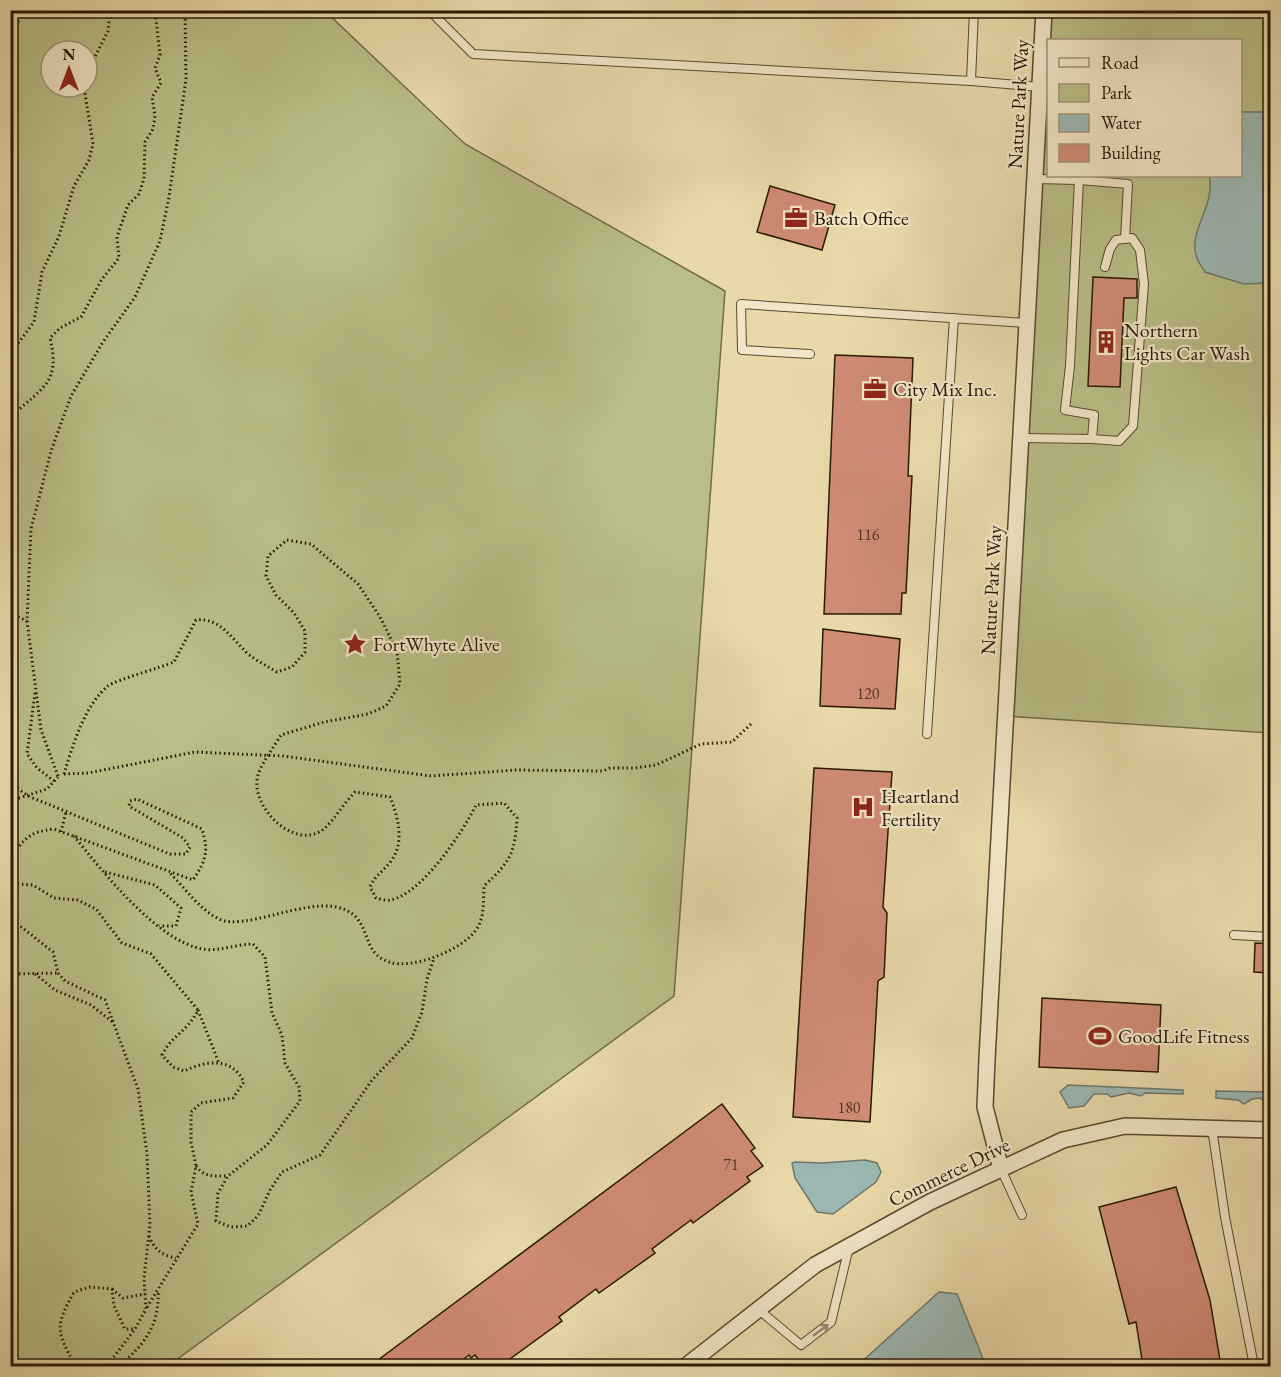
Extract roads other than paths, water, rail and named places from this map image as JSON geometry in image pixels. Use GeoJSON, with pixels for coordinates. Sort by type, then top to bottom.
{"type":"FeatureCollection","features":[{"type":"Feature","properties":{"kind":"street","name":"Nature Park Way"},"geometry":{"type":"LineString","coordinates":[[1001,1169],[985,1107],[1044,10]]}},
{"type":"Feature","properties":{"kind":"street","name":"Commerce Drive"},"geometry":{"type":"LineString","coordinates":[[694,1364],[815,1265],[930,1202],[1063,1140],[1125,1126],[1270,1130]]}},
{"type":"Feature","properties":{"kind":"lane"},"geometry":{"type":"LineString","coordinates":[[429,10],[473,54],[971,81],[1040,87]]}},
{"type":"Feature","properties":{"kind":"lane"},"geometry":{"type":"LineString","coordinates":[[971,81],[974,10]]}},
{"type":"Feature","properties":{"kind":"lane"},"geometry":{"type":"LineString","coordinates":[[1035,179],[1128,184],[1125,239]]}},
{"type":"Feature","properties":{"kind":"lane"},"geometry":{"type":"LineString","coordinates":[[1079,180],[1070,366],[1065,410],[1094,415],[1092,439]]}},
{"type":"Feature","properties":{"kind":"lane"},"geometry":{"type":"LineString","coordinates":[[1021,438],[1119,441],[1133,426],[1144,284],[1140,250],[1132,238],[1116,240],[1110,249],[1105,267]]}},
{"type":"Feature","properties":{"kind":"lane"},"geometry":{"type":"LineString","coordinates":[[810,354],[742,350],[741,304],[1028,323]]}},
{"type":"Feature","properties":{"kind":"lane"},"geometry":{"type":"LineString","coordinates":[[927,734],[954,318]]}},
{"type":"Feature","properties":{"kind":"lane"},"geometry":{"type":"LineString","coordinates":[[1233,935],[1270,937]]}},
{"type":"Feature","properties":{"kind":"lane"},"geometry":{"type":"LineString","coordinates":[[1212,1128],[1225,1217],[1254,1366]]}},
{"type":"Feature","properties":{"kind":"lane"},"geometry":{"type":"LineString","coordinates":[[1001,1169],[1022,1215]]}},
{"type":"Feature","properties":{"kind":"lane"},"geometry":{"type":"LineString","coordinates":[[759,1310],[801,1345],[831,1322],[849,1245]]}},
{"type":"Feature","properties":{"kind":"water"},"geometry":{"type":"Polygon","coordinates":[[[1242,112],[1270,112],[1270,283],[1244,284],[1205,272],[1198,262],[1196,236],[1210,187],[1209,177],[1242,177],[1242,112]]]}},
{"type":"Feature","properties":{"kind":"water"},"geometry":{"type":"Polygon","coordinates":[[[1068,1085],[1183,1090],[1183,1094],[1145,1093],[1141,1096],[1129,1093],[1111,1097],[1107,1094],[1094,1094],[1084,1106],[1069,1108],[1060,1092],[1068,1085]]]}},
{"type":"Feature","properties":{"kind":"water"},"geometry":{"type":"Polygon","coordinates":[[[1216,1091],[1270,1092],[1270,1100],[1266,1103],[1260,1098],[1252,1099],[1244,1104],[1238,1100],[1216,1098],[1216,1091]]]}},
{"type":"Feature","properties":{"kind":"water"},"geometry":{"type":"Polygon","coordinates":[[[865,1160],[877,1163],[881,1172],[876,1182],[833,1214],[817,1212],[795,1178],[792,1163],[822,1163],[865,1160]]]}},
{"type":"Feature","properties":{"kind":"water"},"geometry":{"type":"Polygon","coordinates":[[[939,1292],[957,1294],[986,1366],[857,1366],[939,1292]]]}},
{"type":"Feature","properties":{"kind":"place","name":"Batch Office"},"geometry":{"type":"Point","coordinates":[796,218]}},
{"type":"Feature","properties":{"kind":"place","name":"Northern Lights Car Wash"},"geometry":{"type":"Point","coordinates":[1106,342]}},
{"type":"Feature","properties":{"kind":"place","name":"City Mix Inc."},"geometry":{"type":"Point","coordinates":[875,389]}},
{"type":"Feature","properties":{"kind":"place","name":"FortWhyte Alive"},"geometry":{"type":"Point","coordinates":[355,644]}},
{"type":"Feature","properties":{"kind":"place","name":"Heartland Fertility"},"geometry":{"type":"Point","coordinates":[863,807]}},
{"type":"Feature","properties":{"kind":"place","name":"GoodLife Fitness"},"geometry":{"type":"Point","coordinates":[1100,1036]}}]}
